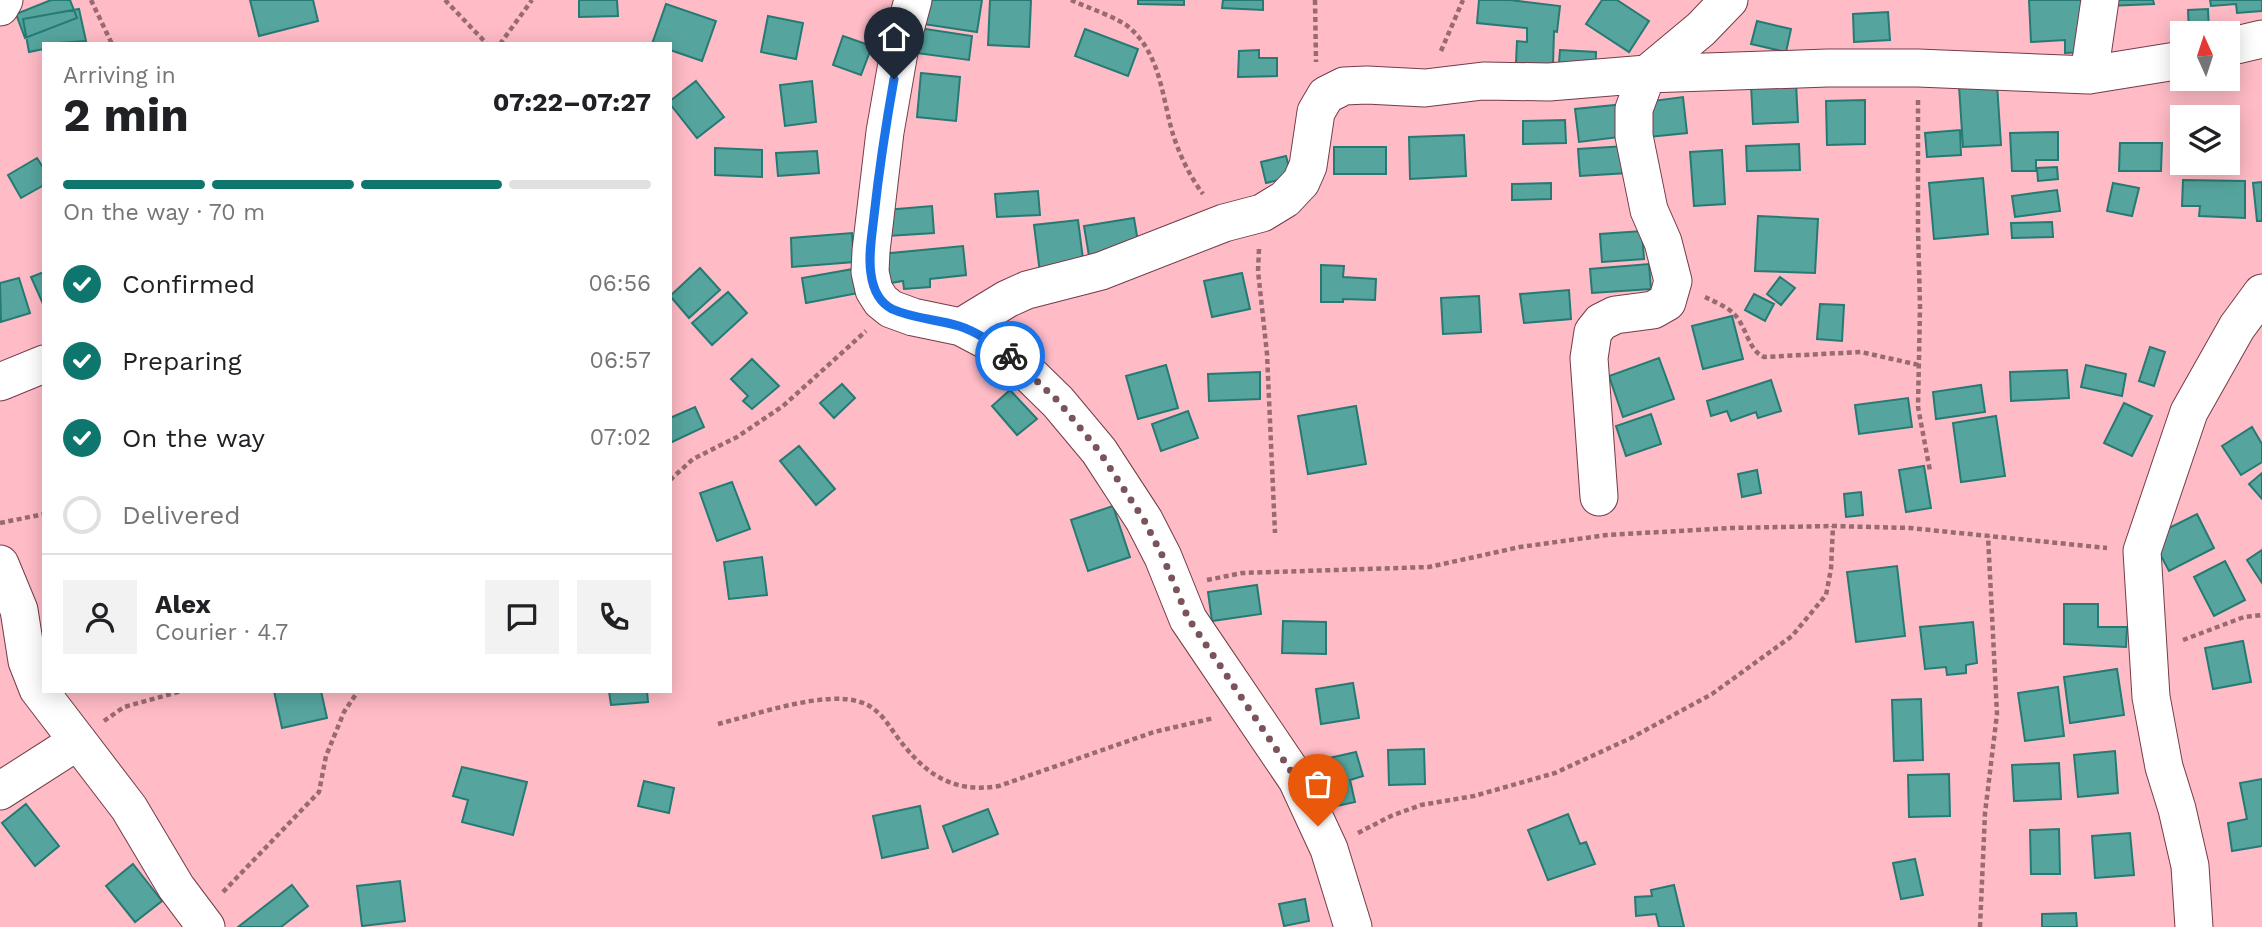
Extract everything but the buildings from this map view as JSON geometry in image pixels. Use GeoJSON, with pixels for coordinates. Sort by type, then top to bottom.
{"type":"FeatureCollection","features":[{"type":"Feature","properties":{"kind":"street"},"geometry":{"type":"LineString","coordinates":[[0,7],[4,0]]}},
{"type":"Feature","properties":{"kind":"street"},"geometry":{"type":"LineString","coordinates":[[913,0],[899,52],[885,132],[871,251],[870,272],[874,290],[881,301],[891,309],[913,317],[961,327],[997,346],[1058,401],[1099,451],[1144,520],[1188,618],[1297,780],[1329,849],[1353,927]]}},
{"type":"Feature","properties":{"kind":"street"},"geometry":{"type":"LineString","coordinates":[[1599,497],[1589,358],[1593,331],[1601,322],[1615,316],[1653,310],[1667,302],[1673,281],[1663,242],[1649,210],[1634,136],[1634,109],[1647,74],[1701,29],[1729,0]]}},
{"type":"Feature","properties":{"kind":"street"},"geometry":{"type":"LineString","coordinates":[[2090,75],[2100,0]]}},
{"type":"Feature","properties":{"kind":"street"},"geometry":{"type":"LineString","coordinates":[[2240,44],[2262,39]]}},
{"type":"Feature","properties":{"kind":"street"},"geometry":{"type":"LineString","coordinates":[[961,327],[1027,290],[1101,271],[1224,223],[1262,213],[1285,199],[1301,182],[1308,166],[1316,112],[1325,95],[1344,86],[1425,88],[1483,81],[1549,82],[1647,74],[1828,68],[1918,68],[2090,75],[2170,62]]}},
{"type":"Feature","properties":{"kind":"street"},"geometry":{"type":"LineString","coordinates":[[2194,927],[2190,866],[2164,767],[2151,697],[2142,551],[2189,412],[2225,347],[2262,293]]}},
{"type":"Feature","properties":{"kind":"street"},"geometry":{"type":"LineString","coordinates":[[0,383],[42,365]]}},
{"type":"Feature","properties":{"kind":"street"},"geometry":{"type":"LineString","coordinates":[[0,564],[19,610],[27,661],[38,689],[129,808],[176,887],[202,921]]}},
{"type":"Feature","properties":{"kind":"street"},"geometry":{"type":"LineString","coordinates":[[0,791],[78,741]]}},
{"type":"Feature","properties":{"kind":"path"},"geometry":{"type":"LineString","coordinates":[[91,0],[111,42]]}},
{"type":"Feature","properties":{"kind":"path"},"geometry":{"type":"LineString","coordinates":[[445,0],[485,42]]}},
{"type":"Feature","properties":{"kind":"path"},"geometry":{"type":"LineString","coordinates":[[501,42],[532,0]]}},
{"type":"Feature","properties":{"kind":"path"},"geometry":{"type":"LineString","coordinates":[[1071,0],[1129,27],[1149,51],[1161,83],[1173,134],[1195,184],[1224,223]]}},
{"type":"Feature","properties":{"kind":"path"},"geometry":{"type":"LineString","coordinates":[[1315,0],[1316,112]]}},
{"type":"Feature","properties":{"kind":"path"},"geometry":{"type":"LineString","coordinates":[[1425,88],[1463,0]]}},
{"type":"Feature","properties":{"kind":"path"},"geometry":{"type":"LineString","coordinates":[[1918,68],[1917,407],[1930,471]]}},
{"type":"Feature","properties":{"kind":"path"},"geometry":{"type":"LineString","coordinates":[[1262,213],[1258,271],[1267,354],[1275,533]]}},
{"type":"Feature","properties":{"kind":"path"},"geometry":{"type":"LineString","coordinates":[[1673,281],[1730,310],[1737,317],[1757,354],[1765,357],[1860,352],[1919,365]]}},
{"type":"Feature","properties":{"kind":"path"},"geometry":{"type":"LineString","coordinates":[[672,478],[693,459],[737,437],[783,406],[891,309]]}},
{"type":"Feature","properties":{"kind":"path"},"geometry":{"type":"LineString","coordinates":[[0,523],[42,514]]}},
{"type":"Feature","properties":{"kind":"path"},"geometry":{"type":"LineString","coordinates":[[1329,849],[1391,816],[1421,805],[1474,796],[1555,773],[1631,738],[1712,694],[1792,635],[1826,595],[1831,569],[1833,526]]}},
{"type":"Feature","properties":{"kind":"path"},"geometry":{"type":"LineString","coordinates":[[1176,587],[1242,573],[1429,567],[1520,547],[1607,535],[1732,528],[1910,528],[2142,551]]}},
{"type":"Feature","properties":{"kind":"path"},"geometry":{"type":"LineString","coordinates":[[1980,927],[1985,813],[1997,714],[1988,536]]}},
{"type":"Feature","properties":{"kind":"path"},"geometry":{"type":"LineString","coordinates":[[2148,648],[2191,638],[2244,617],[2262,615]]}},
{"type":"Feature","properties":{"kind":"path"},"geometry":{"type":"LineString","coordinates":[[78,741],[124,707],[175,693]]}},
{"type":"Feature","properties":{"kind":"path"},"geometry":{"type":"LineString","coordinates":[[202,921],[219,895],[318,792],[326,756],[344,712],[357,693]]}},
{"type":"Feature","properties":{"kind":"path"},"geometry":{"type":"LineString","coordinates":[[718,724],[816,701],[839,698],[862,702],[880,714],[900,741],[938,779],[978,790],[999,786],[1154,732],[1248,710]]}},
{"type":"Feature","properties":{"kind":"way so far"},"geometry":{"type":"LineString","coordinates":[[1010,356],[1058,401],[1099,451],[1144,520],[1163,557],[1188,618],[1297,780],[1318,826]]}},
{"type":"Feature","properties":{"kind":"route"},"geometry":{"type":"LineString","coordinates":[[894,79],[876,197],[870,272],[874,290],[881,301],[891,309],[913,317],[961,327],[1010,356]]}}]}
